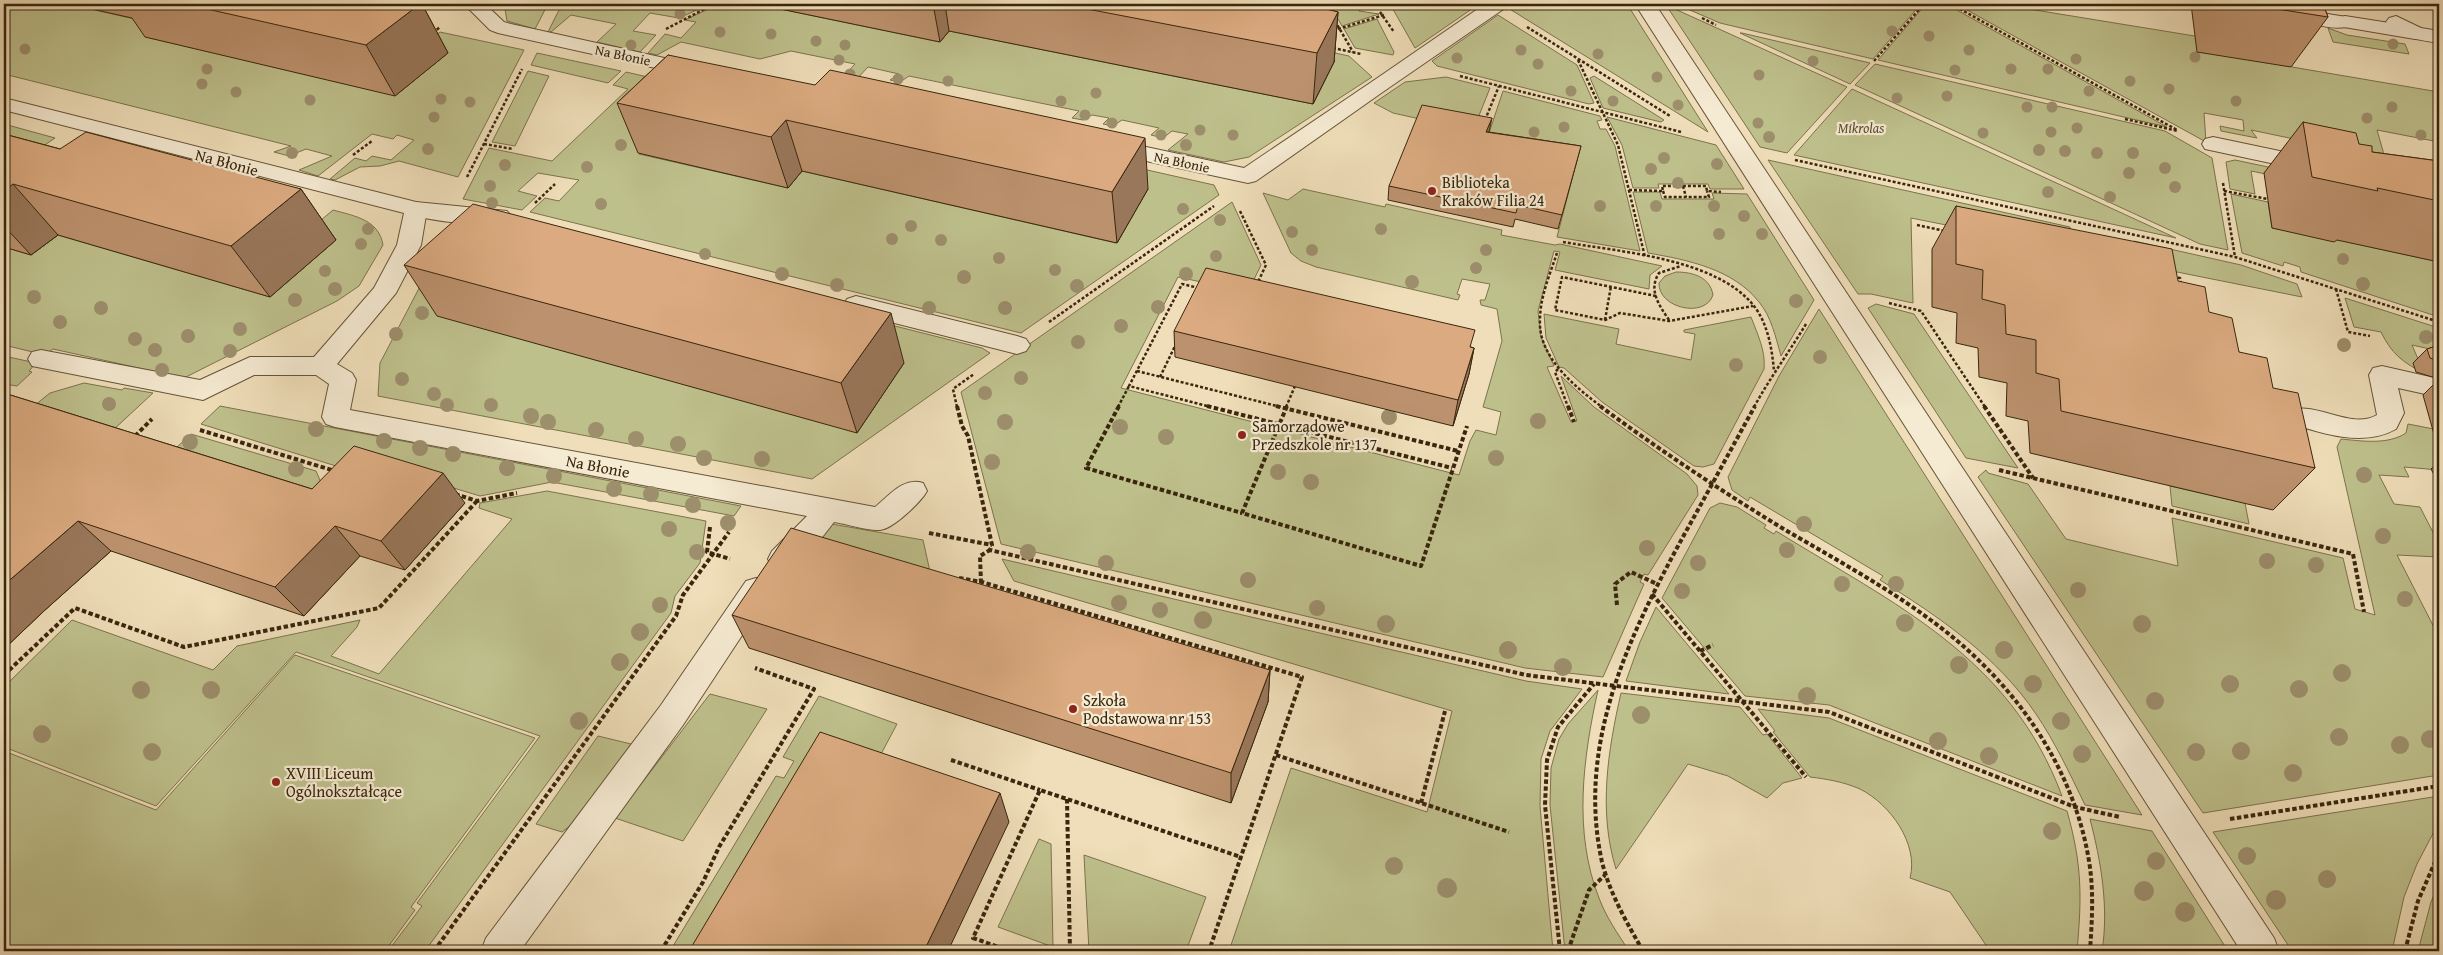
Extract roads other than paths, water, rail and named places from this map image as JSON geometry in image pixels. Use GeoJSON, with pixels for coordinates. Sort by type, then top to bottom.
{"type":"FeatureCollection","features":[{"type":"Feature","properties":{"kind":"street","name":"Na Błonie"},"geometry":{"type":"LineString","coordinates":[[474,4],[497,26],[505,29],[714,75]]}},
{"type":"Feature","properties":{"kind":"street"},"geometry":{"type":"LineString","coordinates":[[1645,4],[2261,951]]}},
{"type":"Feature","properties":{"kind":"street"},"geometry":{"type":"LineString","coordinates":[[2277,4],[2319,19],[2439,37]]}},
{"type":"Feature","properties":{"kind":"street","name":"Na Błonie"},"geometry":{"type":"LineString","coordinates":[[1090,142],[1248,176],[1496,5]]}},
{"type":"Feature","properties":{"kind":"street"},"geometry":{"type":"LineString","coordinates":[[2396,22],[2415,33]]}},
{"type":"Feature","properties":{"kind":"street","name":"Na Błonie"},"geometry":{"type":"LineString","coordinates":[[4,104],[416,209],[450,214],[518,218]]}},
{"type":"Feature","properties":{"kind":"street"},"geometry":{"type":"LineString","coordinates":[[2213,144],[2335,170]]}},
{"type":"Feature","properties":{"kind":"street"},"geometry":{"type":"LineString","coordinates":[[41,359],[202,390],[250,366],[321,366],[384,293],[409,246],[416,209]]}},
{"type":"Feature","properties":{"kind":"street"},"geometry":{"type":"LineString","coordinates":[[836,299],[1017,345]]}},
{"type":"Feature","properties":{"kind":"street","name":"Na Błonie"},"geometry":{"type":"LineString","coordinates":[[321,366],[343,380],[335,417],[880,519],[913,491]]}},
{"type":"Feature","properties":{"kind":"street"},"geometry":{"type":"LineString","coordinates":[[2302,417],[2362,428],[2386,425],[2391,420],[2392,414],[2382,375],[2439,388]]}},
{"type":"Feature","properties":{"kind":"street"},"geometry":{"type":"LineString","coordinates":[[499,951],[672,715],[769,570],[793,550],[828,509]]}},
{"type":"Feature","properties":{"kind":"place","name":"Biblioteka Kraków Filia 24"},"geometry":{"type":"Point","coordinates":[1432,191]}},
{"type":"Feature","properties":{"kind":"place","name":"Samorządowe Przedszkole nr 137"},"geometry":{"type":"Point","coordinates":[1242,435]}},
{"type":"Feature","properties":{"kind":"place","name":"Szkoła Podstawowa nr 153"},"geometry":{"type":"Point","coordinates":[1073,709]}},
{"type":"Feature","properties":{"kind":"place","name":"XVIII Liceum Ogólnokształcące"},"geometry":{"type":"Point","coordinates":[276,782]}},
{"type":"Feature","properties":{"kind":"park label","name":"Mikrolas"},"geometry":{"type":"Point","coordinates":[1861,128]}}]}
